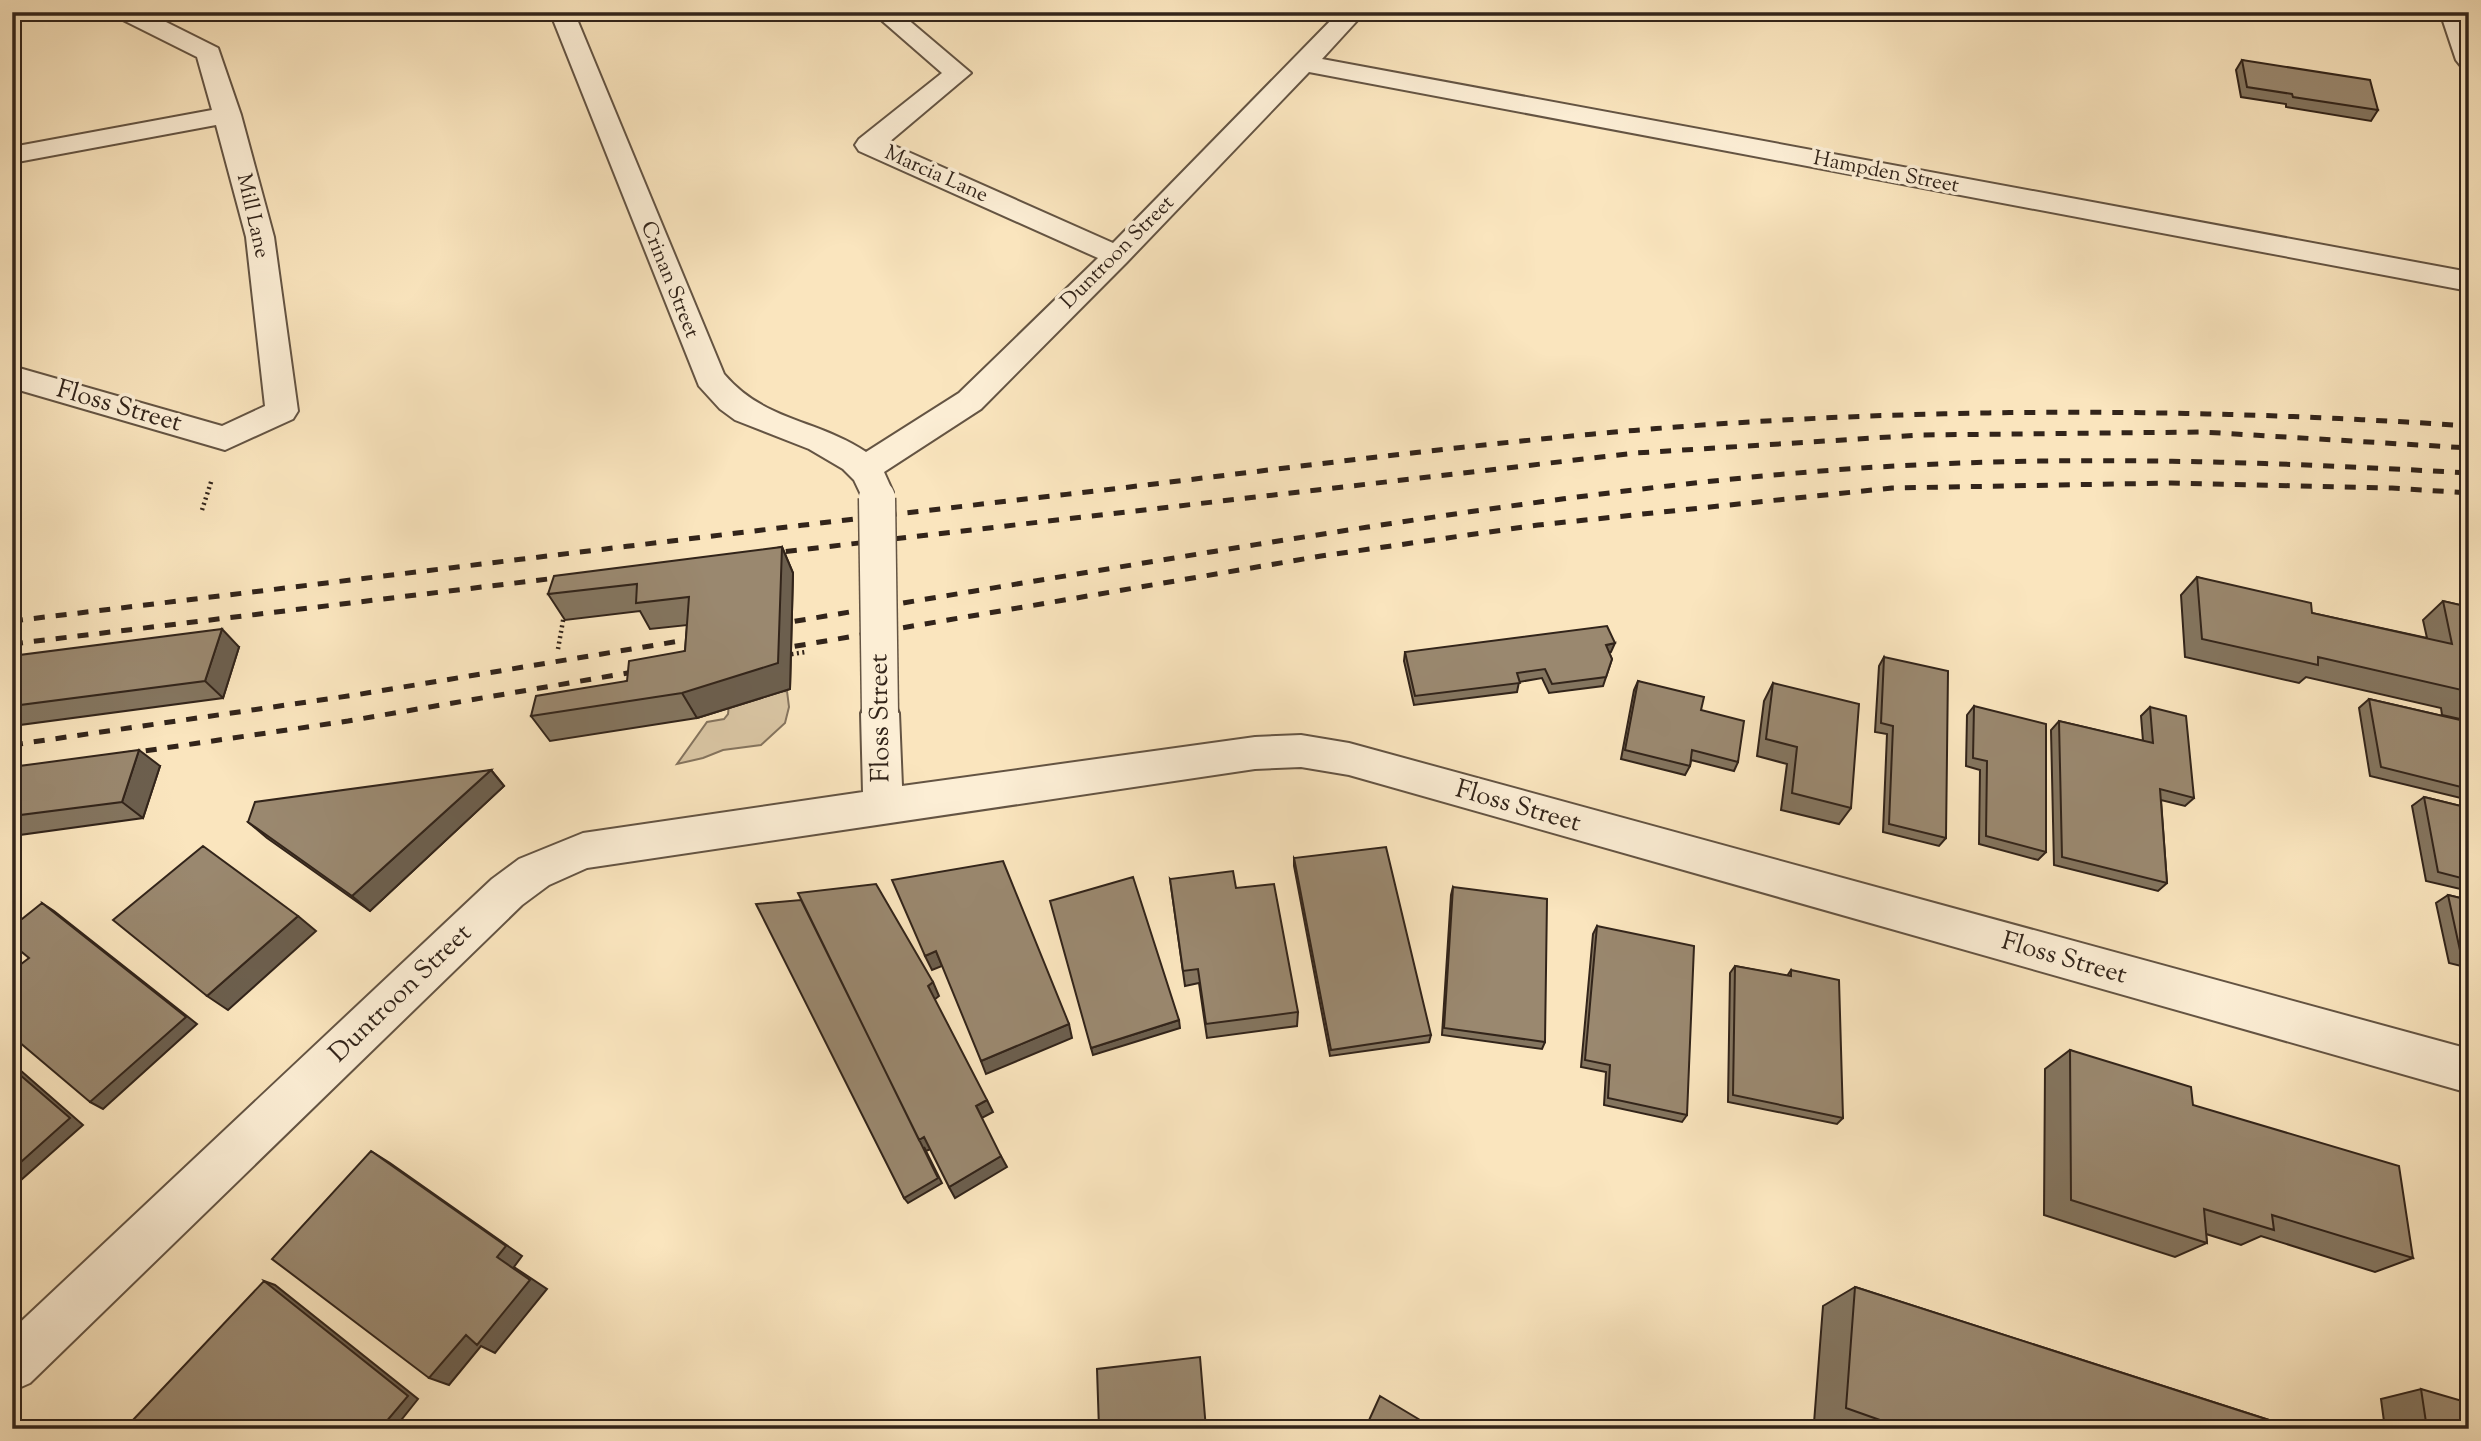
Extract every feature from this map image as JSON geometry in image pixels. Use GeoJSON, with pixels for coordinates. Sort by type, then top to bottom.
{"type":"FeatureCollection","features":[{"type":"Feature","properties":{"kind":"street","name":"Mill Lane"},"geometry":{"type":"LineString","coordinates":[[126,12],[209,54],[260,237],[282,411],[225,438]]}},
{"type":"Feature","properties":{"kind":"street","name":"Crinan Street"},"geometry":{"type":"LineString","coordinates":[[562,12],[710,378],[721,392],[744,412],[838,449],[871,484]]}},
{"type":"Feature","properties":{"kind":"street","name":"Marcia Lane"},"geometry":{"type":"LineString","coordinates":[[884,12],[958,72],[869,145],[1117,256]]}},
{"type":"Feature","properties":{"kind":"street","name":"Duntroon Street"},"geometry":{"type":"LineString","coordinates":[[871,484],[970,401],[1117,256],[1353,12]]}},
{"type":"Feature","properties":{"kind":"street"},"geometry":{"type":"LineString","coordinates":[[2452,12],[2469,60]]}},
{"type":"Feature","properties":{"kind":"street","name":"Hampden Street"},"geometry":{"type":"LineString","coordinates":[[1303,62],[2469,282]]}},
{"type":"Feature","properties":{"kind":"street"},"geometry":{"type":"LineString","coordinates":[[12,155],[228,115]]}},
{"type":"Feature","properties":{"kind":"street","name":"Floss Street"},"geometry":{"type":"LineString","coordinates":[[12,377],[225,438]]}},
{"type":"Feature","properties":{"kind":"street","name":"Floss Street"},"geometry":{"type":"LineString","coordinates":[[871,484],[883,806],[1255,753],[1301,751],[1325,754],[2469,1071]]}},
{"type":"Feature","properties":{"kind":"street","name":"Duntroon Street"},"geometry":{"type":"LineString","coordinates":[[12,1365],[507,892],[534,872],[583,851],[883,806]]}},
{"type":"Feature","properties":{"kind":"path"},"geometry":{"type":"LineString","coordinates":[[558,649],[564,612]]}},
{"type":"Feature","properties":{"kind":"path"},"geometry":{"type":"LineString","coordinates":[[779,656],[806,652]]}},
{"type":"Feature","properties":{"kind":"shaded area"},"geometry":{"type":"Polygon","coordinates":[[[787,691],[789,707],[785,723],[761,745],[723,750],[677,764],[707,722],[724,719],[728,714],[730,695],[787,691]]]}},
{"type":"Feature","properties":{"kind":"building"},"geometry":{"type":"Polygon","coordinates":[[[2242,60],[2370,80],[2378,110],[2247,87],[2242,60]]]}},
{"type":"Feature","properties":{"kind":"building"},"geometry":{"type":"Polygon","coordinates":[[[782,547],[778,663],[682,693],[531,716],[536,696],[627,681],[629,661],[685,651],[689,597],[636,603],[637,584],[548,594],[554,576],[782,547]]]}},
{"type":"Feature","properties":{"kind":"building"},"geometry":{"type":"Polygon","coordinates":[[[2197,577],[2311,603],[2312,613],[2452,644],[2443,601],[2469,607],[2469,699],[2464,697],[2462,690],[2318,657],[2318,665],[2202,639],[2197,577]]]}},
{"type":"Feature","properties":{"kind":"building"},"geometry":{"type":"Polygon","coordinates":[[[1607,626],[1615,643],[1606,645],[1612,659],[1606,677],[1552,684],[1545,669],[1517,673],[1520,683],[1415,696],[1405,652],[1607,626]]]}},
{"type":"Feature","properties":{"kind":"building"},"geometry":{"type":"Polygon","coordinates":[[[222,629],[205,681],[12,706],[12,656],[222,629]]]}},
{"type":"Feature","properties":{"kind":"building"},"geometry":{"type":"Polygon","coordinates":[[[1884,657],[1948,671],[1946,838],[1889,824],[1893,726],[1881,723],[1884,657]]]}},
{"type":"Feature","properties":{"kind":"building"},"geometry":{"type":"Polygon","coordinates":[[[1638,681],[1704,697],[1701,710],[1744,721],[1738,762],[1692,750],[1690,766],[1625,750],[1638,681]]]}},
{"type":"Feature","properties":{"kind":"building"},"geometry":{"type":"Polygon","coordinates":[[[1773,683],[1859,704],[1851,808],[1792,793],[1797,747],[1766,739],[1773,683]]]}},
{"type":"Feature","properties":{"kind":"building"},"geometry":{"type":"Polygon","coordinates":[[[2369,699],[2469,722],[2469,789],[2381,767],[2369,699]]]}},
{"type":"Feature","properties":{"kind":"building"},"geometry":{"type":"Polygon","coordinates":[[[1974,706],[2046,724],[2046,852],[1986,836],[1987,761],[1973,758],[1974,706]]]}},
{"type":"Feature","properties":{"kind":"building"},"geometry":{"type":"Polygon","coordinates":[[[2150,707],[2186,716],[2194,798],[2160,789],[2167,883],[2062,857],[2059,721],[2153,743],[2150,707]]]}},
{"type":"Feature","properties":{"kind":"building"},"geometry":{"type":"Polygon","coordinates":[[[139,750],[122,802],[12,816],[12,767],[139,750]]]}},
{"type":"Feature","properties":{"kind":"building"},"geometry":{"type":"Polygon","coordinates":[[[491,770],[352,896],[248,822],[255,802],[491,770]]]}},
{"type":"Feature","properties":{"kind":"building"},"geometry":{"type":"Polygon","coordinates":[[[2424,797],[2469,808],[2469,880],[2438,872],[2424,797]]]}},
{"type":"Feature","properties":{"kind":"building"},"geometry":{"type":"Polygon","coordinates":[[[203,846],[298,916],[207,996],[113,920],[203,846]]]}},
{"type":"Feature","properties":{"kind":"building"},"geometry":{"type":"Polygon","coordinates":[[[1386,847],[1431,1035],[1331,1050],[1294,858],[1386,847]]]}},
{"type":"Feature","properties":{"kind":"building"},"geometry":{"type":"Polygon","coordinates":[[[1003,861],[1069,1024],[981,1061],[936,951],[925,956],[892,880],[1003,861]]]}},
{"type":"Feature","properties":{"kind":"building"},"geometry":{"type":"Polygon","coordinates":[[[1233,871],[1236,888],[1274,884],[1298,1012],[1206,1024],[1198,969],[1183,971],[1170,879],[1233,871]]]}},
{"type":"Feature","properties":{"kind":"building"},"geometry":{"type":"Polygon","coordinates":[[[1133,877],[1179,1020],[1091,1048],[1050,901],[1133,877]]]}},
{"type":"Feature","properties":{"kind":"building"},"geometry":{"type":"Polygon","coordinates":[[[876,884],[933,982],[928,986],[987,1100],[976,1106],[1001,1156],[949,1187],[924,1137],[919,1140],[798,893],[876,884]]]}},
{"type":"Feature","properties":{"kind":"building"},"geometry":{"type":"Polygon","coordinates":[[[1453,887],[1547,899],[1545,1042],[1444,1028],[1453,887]]]}},
{"type":"Feature","properties":{"kind":"building"},"geometry":{"type":"Polygon","coordinates":[[[2448,895],[2469,900],[2469,957],[2461,955],[2448,895]]]}},
{"type":"Feature","properties":{"kind":"building"},"geometry":{"type":"Polygon","coordinates":[[[801,900],[938,1178],[904,1198],[756,904],[801,900]]]}},
{"type":"Feature","properties":{"kind":"building"},"geometry":{"type":"Polygon","coordinates":[[[42,903],[186,1017],[90,1102],[12,1036],[12,971],[29,958],[12,944],[12,927],[42,903]]]}},
{"type":"Feature","properties":{"kind":"building"},"geometry":{"type":"Polygon","coordinates":[[[1597,926],[1694,946],[1687,1115],[1608,1098],[1610,1065],[1585,1060],[1597,926]]]}},
{"type":"Feature","properties":{"kind":"building"},"geometry":{"type":"Polygon","coordinates":[[[1735,966],[1791,976],[1791,970],[1839,980],[1843,1118],[1733,1095],[1735,966]]]}},
{"type":"Feature","properties":{"kind":"building"},"geometry":{"type":"Polygon","coordinates":[[[2070,1050],[2191,1087],[2193,1105],[2399,1166],[2413,1258],[2272,1215],[2274,1230],[2204,1209],[2207,1243],[2071,1200],[2070,1050]]]}},
{"type":"Feature","properties":{"kind":"building"},"geometry":{"type":"Polygon","coordinates":[[[12,1068],[70,1118],[12,1170],[12,1068]]]}},
{"type":"Feature","properties":{"kind":"building"},"geometry":{"type":"Polygon","coordinates":[[[371,1151],[506,1246],[497,1257],[530,1280],[477,1345],[466,1335],[429,1378],[272,1259],[371,1151]]]}},
{"type":"Feature","properties":{"kind":"building"},"geometry":{"type":"Polygon","coordinates":[[[264,1281],[408,1396],[380,1429],[141,1429],[132,1421],[264,1281]]]}},
{"type":"Feature","properties":{"kind":"building"},"geometry":{"type":"Polygon","coordinates":[[[1855,1287],[2297,1429],[1897,1429],[1897,1426],[1846,1408],[1855,1287]]]}},
{"type":"Feature","properties":{"kind":"building"},"geometry":{"type":"Polygon","coordinates":[[[1200,1357],[1206,1429],[1099,1429],[1097,1369],[1200,1357]]]}},
{"type":"Feature","properties":{"kind":"building"},"geometry":{"type":"Polygon","coordinates":[[[2421,1389],[2469,1403],[2469,1429],[2427,1429],[2421,1389]]]}},
{"type":"Feature","properties":{"kind":"building"},"geometry":{"type":"Polygon","coordinates":[[[1380,1396],[1435,1429],[1365,1429],[1380,1396]]]}},
{"type":"Feature","properties":{"kind":"railway"},"geometry":{"type":"LineString","coordinates":[[12,621],[1386,456],[1676,427],[1874,416],[2072,412],[2271,416],[2469,426]]}},
{"type":"Feature","properties":{"kind":"railway"},"geometry":{"type":"LineString","coordinates":[[764,554],[1636,453],[1921,435],[2202,432],[2469,448]]}},
{"type":"Feature","properties":{"kind":"railway"},"geometry":{"type":"LineString","coordinates":[[773,625],[1393,523],[1613,492],[1760,476],[1913,465],[2072,461],[2311,465],[2469,473]]}},
{"type":"Feature","properties":{"kind":"railway"},"geometry":{"type":"LineString","coordinates":[[773,650],[1321,556],[1538,525],[1892,488],[2171,483],[2392,488],[2469,493]]}},
{"type":"Feature","properties":{"kind":"railway"},"geometry":{"type":"LineString","coordinates":[[12,644],[573,576]]}},
{"type":"Feature","properties":{"kind":"railway"},"geometry":{"type":"LineString","coordinates":[[12,745],[355,695],[704,637]]}},
{"type":"Feature","properties":{"kind":"railway"},"geometry":{"type":"LineString","coordinates":[[124,754],[348,721],[645,670]]}}]}
